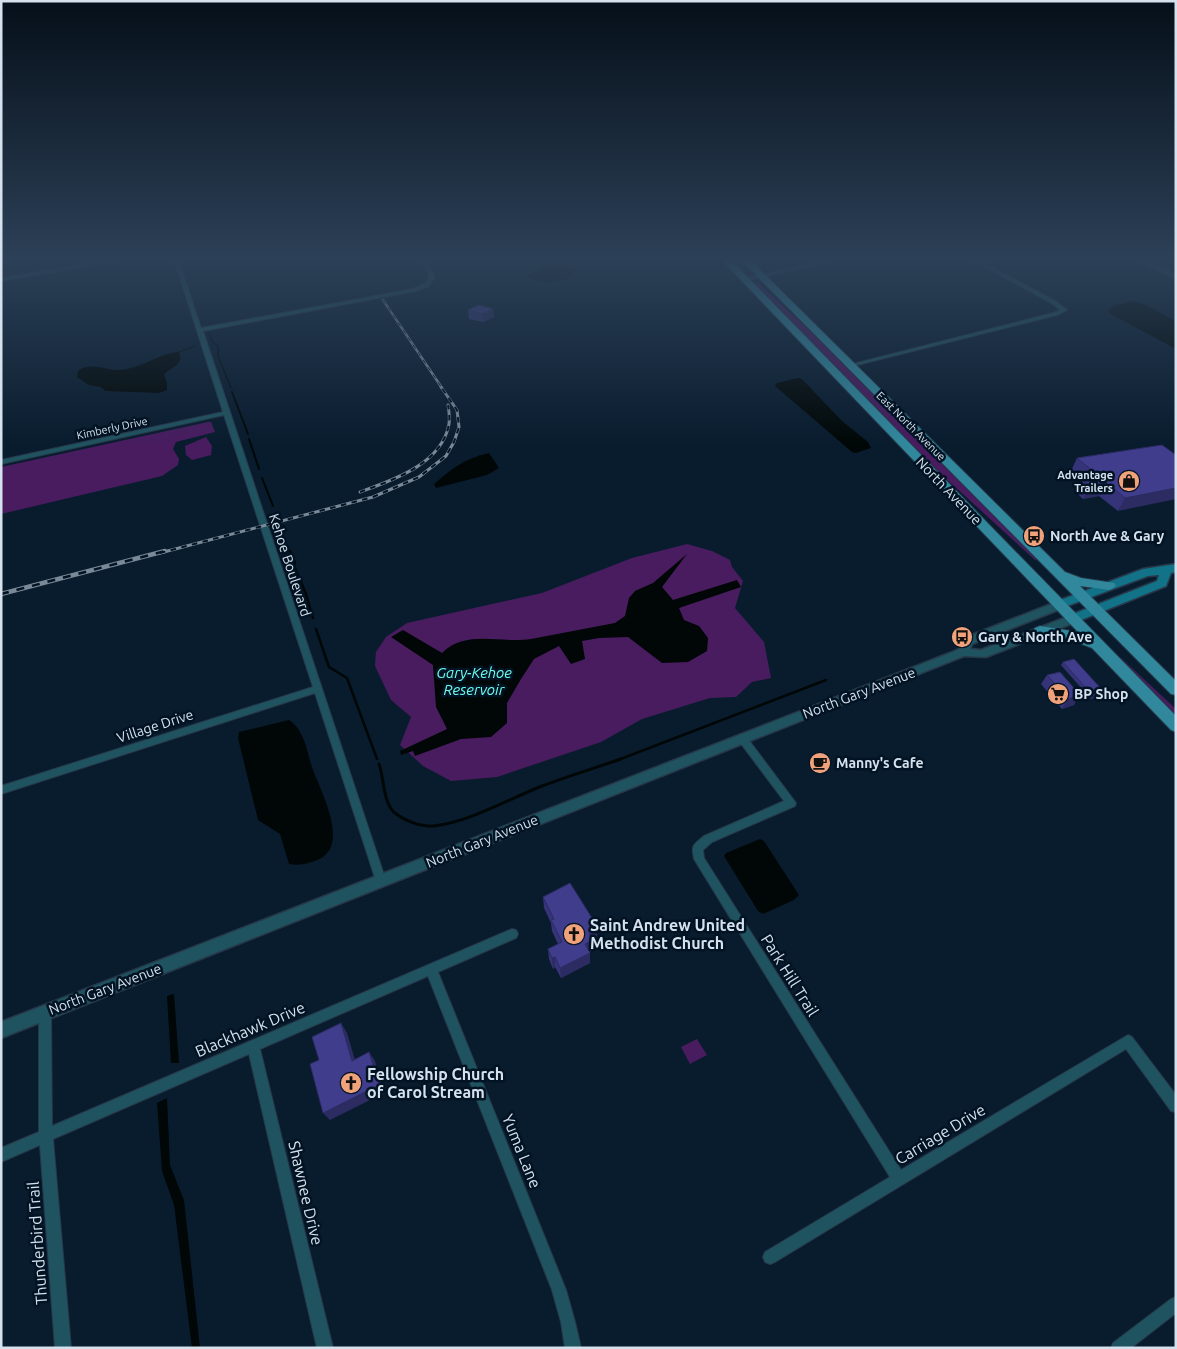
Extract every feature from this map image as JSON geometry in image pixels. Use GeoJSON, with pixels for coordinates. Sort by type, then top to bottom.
{"type":"FeatureCollection","features":[{"type":"Feature","properties":{"kind":"main road","name":"North Avenue"},"geometry":{"type":"LineString","coordinates":[[783,319],[1176,726]]}},
{"type":"Feature","properties":{"kind":"main road","name":"East North Avenue"},"geometry":{"type":"LineString","coordinates":[[804,319],[1082,597]]}},
{"type":"Feature","properties":{"kind":"main road","name":"North Gary Avenue"},"geometry":{"type":"LineString","coordinates":[[1059,606],[1147,572],[1171,569]]}},
{"type":"Feature","properties":{"kind":"main road"},"geometry":{"type":"LineString","coordinates":[[1072,619],[1162,583],[1171,569]]}},
{"type":"Feature","properties":{"kind":"main road"},"geometry":{"type":"LineString","coordinates":[[1058,573],[1080,582],[1110,586]]}},
{"type":"Feature","properties":{"kind":"main road"},"geometry":{"type":"LineString","coordinates":[[1082,597],[1176,690]]}},
{"type":"Feature","properties":{"kind":"main road"},"geometry":{"type":"LineString","coordinates":[[1040,631],[1077,636],[1100,647]]}},
{"type":"Feature","properties":{"kind":"street","name":"Kehoe Boulevard"},"geometry":{"type":"LineString","coordinates":[[196,319],[381,881]]}},
{"type":"Feature","properties":{"kind":"street"},"geometry":{"type":"LineString","coordinates":[[200,330],[259,319]]}},
{"type":"Feature","properties":{"kind":"street"},"geometry":{"type":"LineString","coordinates":[[851,366],[1036,319]]}},
{"type":"Feature","properties":{"kind":"street","name":"Kimberly Drive"},"geometry":{"type":"LineString","coordinates":[[1,462],[227,413]]}},
{"type":"Feature","properties":{"kind":"street","name":"North Gary Avenue"},"geometry":{"type":"LineString","coordinates":[[963,652],[968,641],[1059,606]]}},
{"type":"Feature","properties":{"kind":"street","name":"North Gary Avenue"},"geometry":{"type":"LineString","coordinates":[[1,1030],[963,652],[982,654],[1072,619]]}},
{"type":"Feature","properties":{"kind":"street","name":"Village Drive"},"geometry":{"type":"LineString","coordinates":[[1,790],[318,688]]}},
{"type":"Feature","properties":{"kind":"street","name":"Park Hill Trail"},"geometry":{"type":"LineString","coordinates":[[742,738],[791,804],[708,839],[697,848],[700,859],[899,1180]]}},
{"type":"Feature","properties":{"kind":"street","name":"Blackhawk Drive"},"geometry":{"type":"LineString","coordinates":[[1,1155],[512,934]]}},
{"type":"Feature","properties":{"kind":"street","name":"Yuma Lane"},"geometry":{"type":"LineString","coordinates":[[431,969],[559,1290],[573,1348]]}},
{"type":"Feature","properties":{"kind":"street"},"geometry":{"type":"LineString","coordinates":[[45,1013],[46,1135]]}},
{"type":"Feature","properties":{"kind":"street","name":"Carriage Drive"},"geometry":{"type":"LineString","coordinates":[[770,1257],[1128,1041],[1176,1106]]}},
{"type":"Feature","properties":{"kind":"street","name":"Shawnee Drive"},"geometry":{"type":"LineString","coordinates":[[253,1046],[326,1348]]}},
{"type":"Feature","properties":{"kind":"street","name":"Thunderbird Trail"},"geometry":{"type":"LineString","coordinates":[[46,1135],[62,1348]]}},
{"type":"Feature","properties":{"kind":"street"},"geometry":{"type":"LineString","coordinates":[[1118,1348],[1176,1304]]}},
{"type":"Feature","properties":{"kind":"shaded area"},"geometry":{"type":"Polygon","coordinates":[[[789,319],[797,319],[807,328],[1037,559],[1035,560],[930,464],[789,319]]]}},
{"type":"Feature","properties":{"kind":"shaded area"},"geometry":{"type":"Polygon","coordinates":[[[211,422],[215,432],[176,442],[173,449],[179,459],[178,465],[162,476],[1,514],[1,467],[211,422]]]}},
{"type":"Feature","properties":{"kind":"shaded area"},"geometry":{"type":"Polygon","coordinates":[[[206,437],[212,446],[211,455],[192,460],[186,455],[185,446],[206,437]]]}},
{"type":"Feature","properties":{"kind":"shaded area"},"geometry":{"type":"Polygon","coordinates":[[[687,544],[712,551],[730,560],[732,567],[743,581],[735,608],[764,642],[771,678],[752,682],[736,697],[710,698],[642,719],[601,742],[497,777],[451,781],[423,766],[400,745],[411,717],[391,700],[375,666],[376,652],[386,637],[407,623],[542,593],[632,558],[687,544]]]}},
{"type":"Feature","properties":{"kind":"shaded area"},"geometry":{"type":"Polygon","coordinates":[[[1119,658],[1176,709],[1176,716],[1119,658]]]}},
{"type":"Feature","properties":{"kind":"shaded area"},"geometry":{"type":"Polygon","coordinates":[[[697,1039],[707,1055],[690,1064],[681,1047],[697,1039]]]}},
{"type":"Feature","properties":{"kind":"water"},"geometry":{"type":"Polygon","coordinates":[[[1120,319],[1172,319],[1176,321],[1176,349],[1120,319]]]}},
{"type":"Feature","properties":{"kind":"water"},"geometry":{"type":"Polygon","coordinates":[[[179,352],[180,360],[164,375],[167,390],[159,393],[105,391],[101,387],[89,385],[77,377],[78,371],[83,368],[128,369],[165,355],[179,352]]]}},
{"type":"Feature","properties":{"kind":"water"},"geometry":{"type":"Polygon","coordinates":[[[798,378],[802,379],[842,421],[868,442],[871,448],[856,453],[852,452],[775,386],[777,383],[798,378]]]}},
{"type":"Feature","properties":{"kind":"water"},"geometry":{"type":"Polygon","coordinates":[[[489,453],[499,468],[487,475],[436,488],[434,484],[454,468],[473,458],[489,453]]]}},
{"type":"Feature","properties":{"kind":"water","name":"Gary-Kehoe Reservoir"},"geometry":{"type":"Polygon","coordinates":[[[687,554],[662,587],[673,600],[737,580],[741,587],[679,608],[684,620],[699,626],[708,638],[707,651],[688,662],[662,663],[628,637],[599,638],[582,641],[585,659],[571,664],[559,646],[534,659],[507,703],[507,723],[491,737],[461,739],[415,756],[413,751],[401,755],[400,751],[447,729],[436,707],[433,665],[391,637],[403,630],[442,653],[462,641],[473,639],[531,639],[615,623],[625,616],[629,598],[635,591],[653,583],[687,554]]]}},
{"type":"Feature","properties":{"kind":"water"},"geometry":{"type":"Polygon","coordinates":[[[289,720],[299,730],[305,742],[313,770],[327,806],[333,833],[332,845],[326,855],[315,861],[299,865],[289,864],[280,834],[258,820],[238,738],[239,732],[289,720]]]}},
{"type":"Feature","properties":{"kind":"water"},"geometry":{"type":"Polygon","coordinates":[[[760,839],[764,841],[799,895],[794,900],[763,914],[758,911],[724,856],[726,853],[760,839]]]}},
{"type":"Feature","properties":{"kind":"water"},"geometry":{"type":"Polygon","coordinates":[[[174,994],[179,1063],[171,1063],[167,996],[174,994]]]}},
{"type":"Feature","properties":{"kind":"water"},"geometry":{"type":"Polygon","coordinates":[[[167,1098],[170,1165],[184,1200],[200,1348],[192,1348],[174,1205],[162,1171],[157,1103],[167,1098]]]}},
{"type":"Feature","properties":{"kind":"building","name":"Advantage Trailers"},"geometry":{"type":"Polygon","coordinates":[[[1162,445],[1176,455],[1176,488],[1125,498],[1107,483],[1090,486],[1082,479],[1099,476],[1077,458],[1162,445]]]}},
{"type":"Feature","properties":{"kind":"building"},"geometry":{"type":"Polygon","coordinates":[[[1074,659],[1105,693],[1093,696],[1063,662],[1074,659]]]}},
{"type":"Feature","properties":{"kind":"building"},"geometry":{"type":"Polygon","coordinates":[[[1060,672],[1080,695],[1068,699],[1047,675],[1060,672]]]}},
{"type":"Feature","properties":{"kind":"building","name":"Saint Andrew United Methodist Church"},"geometry":{"type":"Polygon","coordinates":[[[570,883],[597,926],[593,928],[594,932],[589,934],[593,940],[585,944],[590,953],[560,968],[555,957],[552,958],[548,949],[562,942],[551,920],[554,919],[543,897],[570,883]]]}},
{"type":"Feature","properties":{"kind":"building","name":"Fellowship Church of Carol Stream"},"geometry":{"type":"Polygon","coordinates":[[[341,1023],[352,1061],[369,1052],[379,1085],[323,1113],[310,1064],[319,1060],[312,1037],[341,1023]]]}},
{"type":"Feature","properties":{"kind":"waterway"},"geometry":{"type":"LineString","coordinates":[[210,334],[212,342],[218,346],[218,356],[231,388]]}},
{"type":"Feature","properties":{"kind":"waterway"},"geometry":{"type":"LineString","coordinates":[[179,352],[195,346]]}},
{"type":"Feature","properties":{"kind":"waterway"},"geometry":{"type":"LineString","coordinates":[[232,392],[248,434]]}},
{"type":"Feature","properties":{"kind":"waterway"},"geometry":{"type":"LineString","coordinates":[[249,439],[259,469]]}},
{"type":"Feature","properties":{"kind":"waterway"},"geometry":{"type":"LineString","coordinates":[[262,478],[273,506]]}},
{"type":"Feature","properties":{"kind":"waterway"},"geometry":{"type":"LineString","coordinates":[[278,514],[280,518]]}},
{"type":"Feature","properties":{"kind":"waterway"},"geometry":{"type":"LineString","coordinates":[[288,548],[290,553]]}},
{"type":"Feature","properties":{"kind":"waterway"},"geometry":{"type":"LineString","coordinates":[[290,551],[313,618]]}},
{"type":"Feature","properties":{"kind":"waterway"},"geometry":{"type":"LineString","coordinates":[[316,629],[329,667],[347,678],[377,759]]}},
{"type":"Feature","properties":{"kind":"waterway"},"geometry":{"type":"LineString","coordinates":[[618,760],[826,680]]}},
{"type":"Feature","properties":{"kind":"waterway"},"geometry":{"type":"LineString","coordinates":[[379,764],[386,797],[391,809],[408,821],[424,826],[434,826],[475,815],[542,786],[618,760]]}},
{"type":"Feature","properties":{"kind":"railway"},"geometry":{"type":"LineString","coordinates":[[396,319],[442,388]]}},
{"type":"Feature","properties":{"kind":"railway"},"geometry":{"type":"LineString","coordinates":[[160,553],[373,497],[419,477],[446,456],[454,442],[459,427],[457,410],[441,387]]}},
{"type":"Feature","properties":{"kind":"railway"},"geometry":{"type":"LineString","coordinates":[[360,492],[401,476],[426,460],[437,450],[445,438],[449,424],[448,405]]}},
{"type":"Feature","properties":{"kind":"railway"},"geometry":{"type":"LineString","coordinates":[[1,594],[165,551]]}},
{"type":"Feature","properties":{"kind":"place","name":"Advantage Trailers"},"geometry":{"type":"Point","coordinates":[1129,481]}},
{"type":"Feature","properties":{"kind":"place","name":"North Ave & Gary"},"geometry":{"type":"Point","coordinates":[1034,536]}},
{"type":"Feature","properties":{"kind":"place","name":"Gary & North Ave"},"geometry":{"type":"Point","coordinates":[962,637]}},
{"type":"Feature","properties":{"kind":"place","name":"BP Shop"},"geometry":{"type":"Point","coordinates":[1058,694]}},
{"type":"Feature","properties":{"kind":"place","name":"Manny's Cafe"},"geometry":{"type":"Point","coordinates":[820,763]}},
{"type":"Feature","properties":{"kind":"place","name":"Saint Andrew United Methodist Church"},"geometry":{"type":"Point","coordinates":[574,934]}},
{"type":"Feature","properties":{"kind":"place","name":"Fellowship Church of Carol Stream"},"geometry":{"type":"Point","coordinates":[351,1083]}}]}
